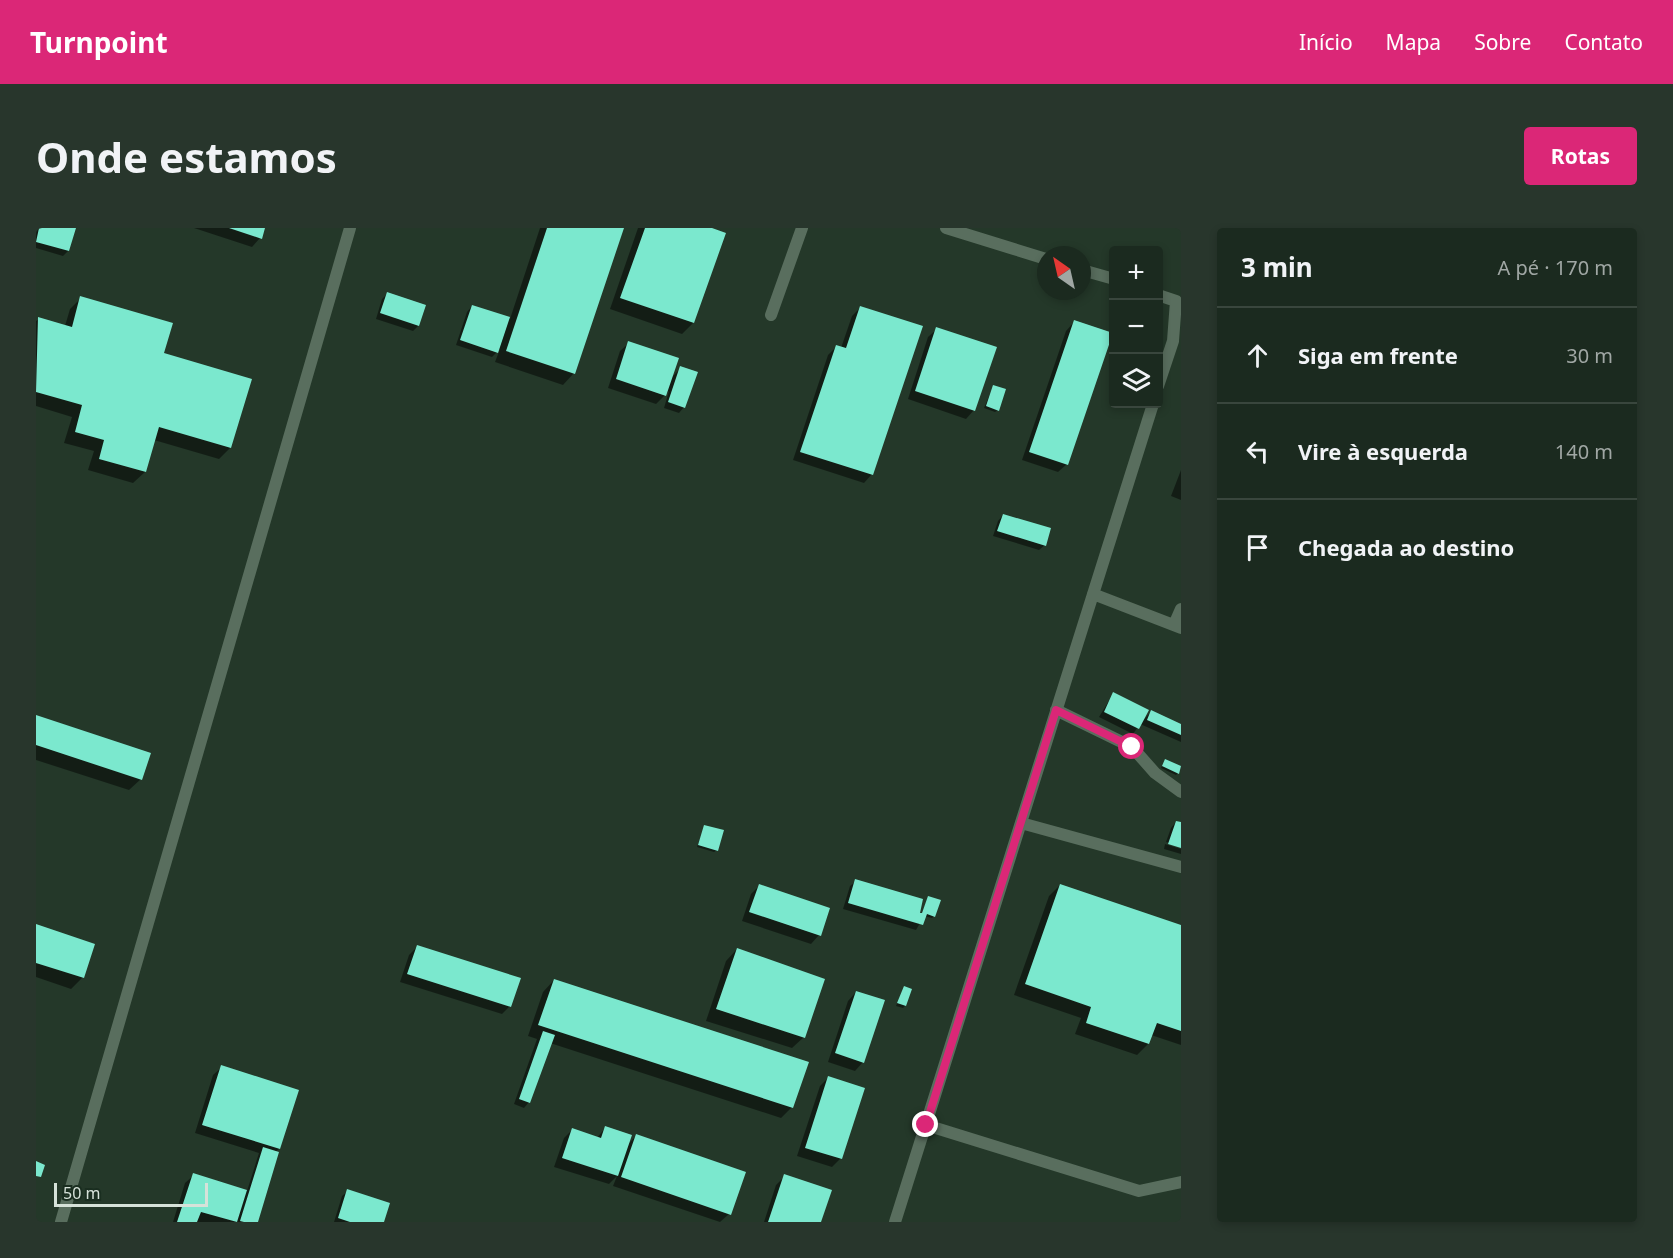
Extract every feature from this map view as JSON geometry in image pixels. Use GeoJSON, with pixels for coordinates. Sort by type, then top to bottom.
{"type":"FeatureCollection","features":[{"type":"Feature","properties":{"kind":"lane"},"geometry":{"type":"LineString","coordinates":[[60,1222],[350,228]]}},
{"type":"Feature","properties":{"kind":"lane"},"geometry":{"type":"LineString","coordinates":[[771,315],[802,228]]}},
{"type":"Feature","properties":{"kind":"lane"},"geometry":{"type":"LineString","coordinates":[[946,228],[1037,256]]}},
{"type":"Feature","properties":{"kind":"lane"},"geometry":{"type":"LineString","coordinates":[[1091,273],[1109,278]]}},
{"type":"Feature","properties":{"kind":"lane"},"geometry":{"type":"LineString","coordinates":[[1163,295],[1179,297],[1173,341],[1163,371]]}},
{"type":"Feature","properties":{"kind":"lane"},"geometry":{"type":"LineString","coordinates":[[896,1222],[1152,408]]}},
{"type":"Feature","properties":{"kind":"lane"},"geometry":{"type":"LineString","coordinates":[[1093,594],[1178,626],[1181,609]]}},
{"type":"Feature","properties":{"kind":"lane"},"geometry":{"type":"LineString","coordinates":[[1056,710],[1132,747],[1155,772],[1181,792]]}},
{"type":"Feature","properties":{"kind":"lane"},"geometry":{"type":"LineString","coordinates":[[1021,823],[1181,867]]}},
{"type":"Feature","properties":{"kind":"lane"},"geometry":{"type":"LineString","coordinates":[[926,1125],[1139,1191],[1181,1182]]}},
{"type":"Feature","properties":{"kind":"building"},"geometry":{"type":"Polygon","coordinates":[[[39,228],[76,228],[69,251],[36,242],[39,228]]]}},
{"type":"Feature","properties":{"kind":"building"},"geometry":{"type":"Polygon","coordinates":[[[229,228],[265,228],[262,239],[229,228]]]}},
{"type":"Feature","properties":{"kind":"building"},"geometry":{"type":"Polygon","coordinates":[[[547,228],[624,228],[575,374],[506,351],[547,228]]]}},
{"type":"Feature","properties":{"kind":"building"},"geometry":{"type":"Polygon","coordinates":[[[645,228],[712,228],[726,233],[694,323],[620,298],[645,228]]]}},
{"type":"Feature","properties":{"kind":"building"},"geometry":{"type":"Polygon","coordinates":[[[387,292],[426,305],[419,326],[380,313],[387,292]]]}},
{"type":"Feature","properties":{"kind":"building"},"geometry":{"type":"Polygon","coordinates":[[[80,296],[173,323],[164,353],[252,379],[231,448],[159,427],[146,472],[99,459],[104,440],[75,432],[82,405],[36,392],[38,317],[72,327],[80,296]]]}},
{"type":"Feature","properties":{"kind":"building"},"geometry":{"type":"Polygon","coordinates":[[[472,305],[510,317],[498,353],[460,340],[472,305]]]}},
{"type":"Feature","properties":{"kind":"building"},"geometry":{"type":"Polygon","coordinates":[[[860,306],[923,326],[873,475],[800,452],[836,345],[846,348],[860,306]]]}},
{"type":"Feature","properties":{"kind":"building"},"geometry":{"type":"Polygon","coordinates":[[[1074,320],[1109,332],[1109,345],[1068,465],[1029,452],[1074,320]]]}},
{"type":"Feature","properties":{"kind":"building"},"geometry":{"type":"Polygon","coordinates":[[[936,327],[997,347],[975,411],[915,391],[936,327]]]}},
{"type":"Feature","properties":{"kind":"building"},"geometry":{"type":"Polygon","coordinates":[[[628,341],[679,358],[666,396],[616,379],[628,341]]]}},
{"type":"Feature","properties":{"kind":"building"},"geometry":{"type":"Polygon","coordinates":[[[680,366],[698,372],[685,408],[668,402],[680,366]]]}},
{"type":"Feature","properties":{"kind":"building"},"geometry":{"type":"Polygon","coordinates":[[[993,385],[1006,389],[999,411],[986,406],[993,385]]]}},
{"type":"Feature","properties":{"kind":"building"},"geometry":{"type":"Polygon","coordinates":[[[1003,514],[1051,528],[1046,546],[997,531],[1003,514]]]}},
{"type":"Feature","properties":{"kind":"building"},"geometry":{"type":"Polygon","coordinates":[[[1113,692],[1149,710],[1139,729],[1104,712],[1113,692]]]}},
{"type":"Feature","properties":{"kind":"building"},"geometry":{"type":"Polygon","coordinates":[[[1151,710],[1181,724],[1181,735],[1147,720],[1151,710]]]}},
{"type":"Feature","properties":{"kind":"building"},"geometry":{"type":"Polygon","coordinates":[[[36,715],[151,753],[142,780],[36,745],[36,715]]]}},
{"type":"Feature","properties":{"kind":"building"},"geometry":{"type":"Polygon","coordinates":[[[1165,759],[1181,766],[1179,774],[1162,766],[1165,759]]]}},
{"type":"Feature","properties":{"kind":"building"},"geometry":{"type":"Polygon","coordinates":[[[1176,821],[1181,822],[1181,848],[1168,844],[1176,821]]]}},
{"type":"Feature","properties":{"kind":"building"},"geometry":{"type":"Polygon","coordinates":[[[704,825],[724,830],[718,851],[698,845],[704,825]]]}},
{"type":"Feature","properties":{"kind":"building"},"geometry":{"type":"Polygon","coordinates":[[[855,879],[923,899],[920,913],[922,913],[928,896],[941,900],[935,917],[927,914],[923,925],[848,903],[855,879]]]}},
{"type":"Feature","properties":{"kind":"building"},"geometry":{"type":"Polygon","coordinates":[[[759,884],[830,908],[821,936],[749,912],[759,884]]]}},
{"type":"Feature","properties":{"kind":"building"},"geometry":{"type":"Polygon","coordinates":[[[1060,884],[1181,925],[1181,1031],[1157,1023],[1149,1044],[1086,1023],[1091,1007],[1025,984],[1060,884]]]}},
{"type":"Feature","properties":{"kind":"building"},"geometry":{"type":"Polygon","coordinates":[[[36,924],[95,944],[84,978],[36,963],[36,924]]]}},
{"type":"Feature","properties":{"kind":"building"},"geometry":{"type":"Polygon","coordinates":[[[417,945],[521,978],[511,1007],[407,974],[417,945]]]}},
{"type":"Feature","properties":{"kind":"building"},"geometry":{"type":"Polygon","coordinates":[[[737,948],[825,979],[805,1038],[716,1009],[737,948]]]}},
{"type":"Feature","properties":{"kind":"building"},"geometry":{"type":"Polygon","coordinates":[[[554,979],[809,1062],[793,1108],[538,1025],[554,979]]]}},
{"type":"Feature","properties":{"kind":"building"},"geometry":{"type":"Polygon","coordinates":[[[904,986],[912,989],[906,1006],[897,1003],[904,986]]]}},
{"type":"Feature","properties":{"kind":"building"},"geometry":{"type":"Polygon","coordinates":[[[856,991],[885,1000],[864,1063],[835,1053],[856,991]]]}},
{"type":"Feature","properties":{"kind":"building"},"geometry":{"type":"Polygon","coordinates":[[[543,1031],[555,1035],[530,1103],[519,1099],[543,1031]]]}},
{"type":"Feature","properties":{"kind":"building"},"geometry":{"type":"Polygon","coordinates":[[[221,1065],[299,1090],[280,1149],[202,1125],[221,1065]]]}},
{"type":"Feature","properties":{"kind":"building"},"geometry":{"type":"Polygon","coordinates":[[[828,1076],[865,1088],[842,1159],[805,1148],[828,1076]]]}},
{"type":"Feature","properties":{"kind":"building"},"geometry":{"type":"Polygon","coordinates":[[[605,1126],[632,1135],[618,1176],[562,1158],[572,1128],[601,1138],[605,1126]]]}},
{"type":"Feature","properties":{"kind":"building"},"geometry":{"type":"Polygon","coordinates":[[[636,1134],[746,1172],[731,1215],[621,1177],[636,1134]]]}},
{"type":"Feature","properties":{"kind":"building"},"geometry":{"type":"Polygon","coordinates":[[[263,1147],[279,1152],[258,1222],[240,1221],[263,1147]]]}},
{"type":"Feature","properties":{"kind":"building"},"geometry":{"type":"Polygon","coordinates":[[[36,1161],[45,1165],[41,1177],[36,1176],[36,1161]]]}},
{"type":"Feature","properties":{"kind":"building"},"geometry":{"type":"Polygon","coordinates":[[[193,1173],[247,1190],[237,1222],[201,1212],[197,1222],[177,1222],[193,1173]]]}},
{"type":"Feature","properties":{"kind":"building"},"geometry":{"type":"Polygon","coordinates":[[[784,1174],[832,1190],[821,1222],[768,1222],[784,1174]]]}},
{"type":"Feature","properties":{"kind":"building"},"geometry":{"type":"Polygon","coordinates":[[[347,1189],[390,1203],[384,1222],[350,1222],[338,1218],[347,1189]]]}},
{"type":"Feature","properties":{"kind":"route"},"geometry":{"type":"LineString","coordinates":[[926,1125],[1056,710],[1132,747]]}}]}
